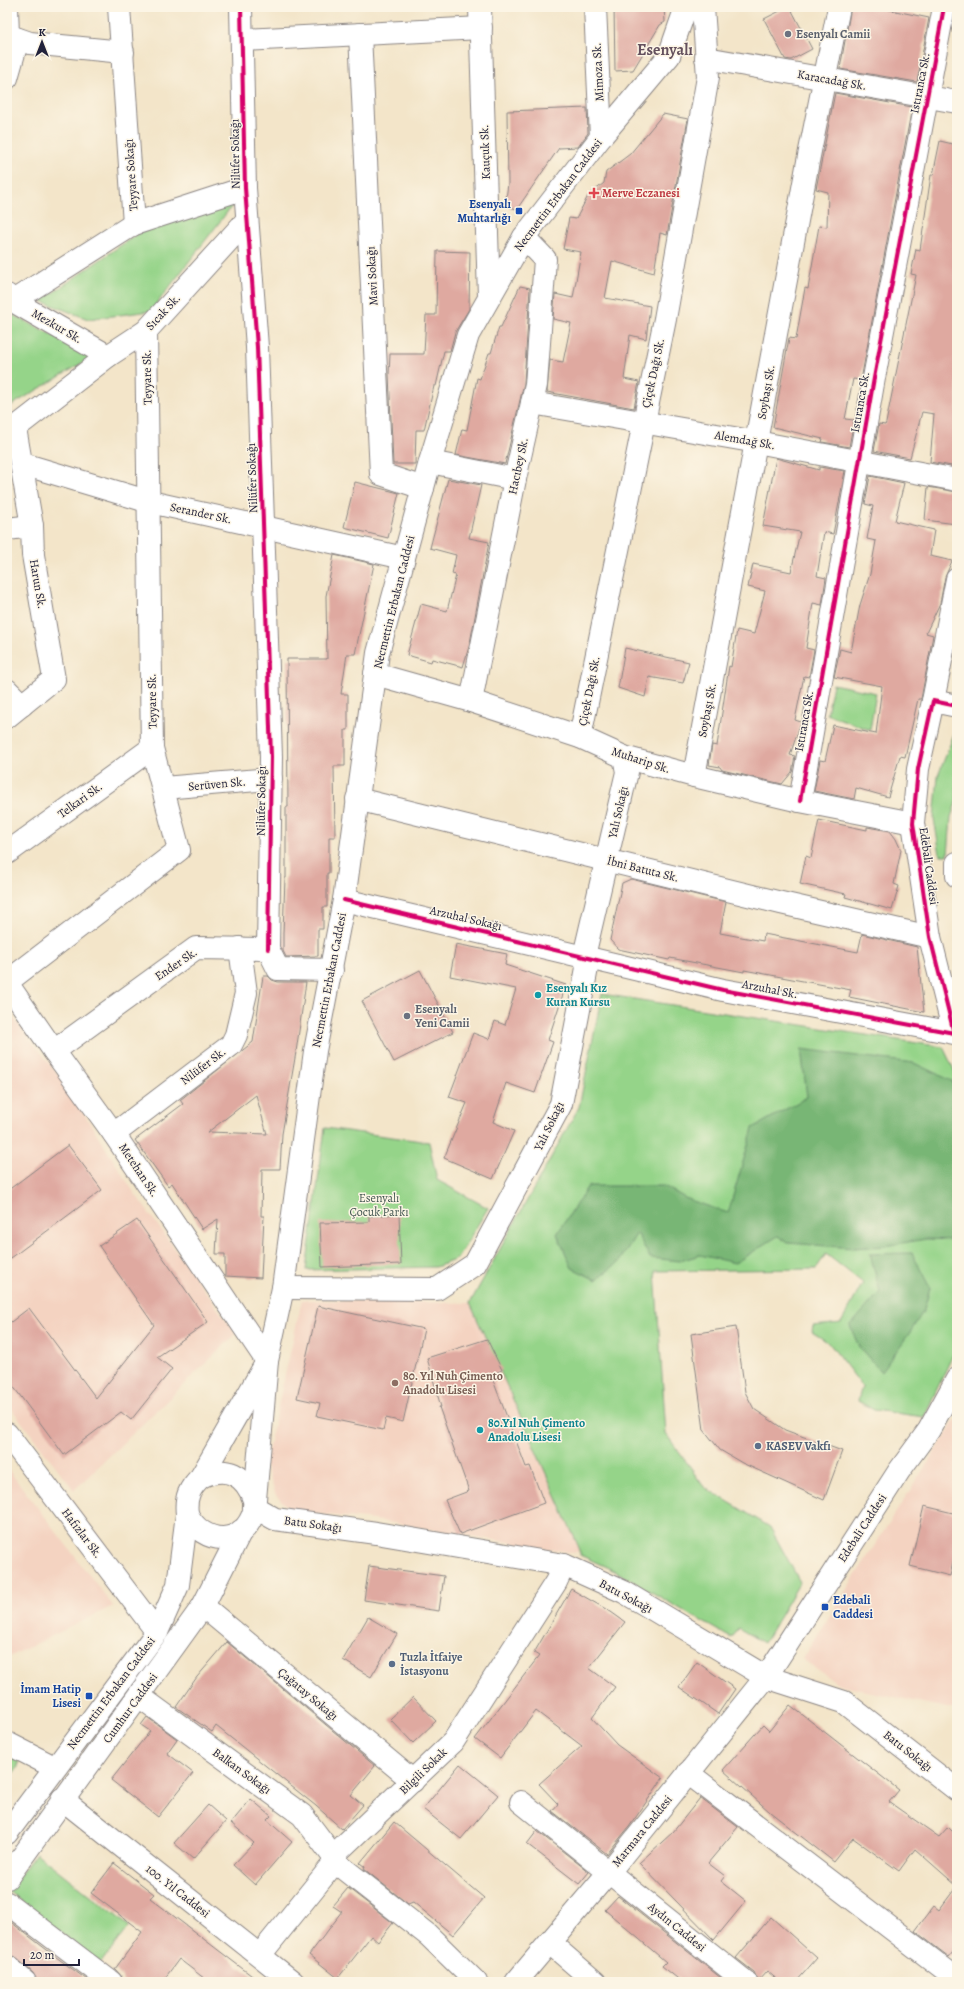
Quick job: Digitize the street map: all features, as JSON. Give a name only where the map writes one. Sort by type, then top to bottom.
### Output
[{"type":"street","points":[[7,7],[11,36],[7,78]]},
{"type":"street","name":"Teyyare Sokağı","points":[[10,298],[134,224],[119,7]]},
{"type":"street","name":"Nilüfer Sokağı","points":[[241,7],[243,40],[245,188],[258,347],[264,526],[271,779],[268,949]]},
{"type":"street","name":"Mimoza Sk.","points":[[595,7],[601,137]]},
{"type":"street","name":"Necmettin Erbakan Caddesi","points":[[249,1515],[267,1361],[283,1288],[315,1051],[332,970],[344,900],[378,653],[430,462],[468,335],[489,297],[524,237],[601,137],[669,56],[686,7]]},
{"type":"street","name":"Çiçek Dağı Sk.","points":[[580,737],[665,319],[708,77],[703,7]]},
{"type":"street","name":"Soybaşı Sk.","points":[[694,776],[839,7]]},
{"type":"street","name":"Istıranca Sk.","points":[[800,801],[859,462],[944,7]]},
{"type":"street","points":[[243,40],[360,34],[480,17]]},
{"type":"street","name":"Kauçuk Sk.","points":[[480,17],[489,297]]},
{"type":"street","name":"Mavi Sokağı","points":[[360,34],[382,474],[423,488]]},
{"type":"street","points":[[11,36],[30,43],[122,52]]},
{"type":"street","name":"Karacadağ Sk.","points":[[706,58],[957,102]]},
{"type":"street","name":"Nilüfer Sokağı","points":[[134,224],[245,188]]},
{"type":"street","name":"Sıcak Sk.","points":[[11,430],[108,356],[146,332],[248,220]]},
{"type":"street","name":"Hacıbey Sk.","points":[[471,701],[515,479],[536,385],[545,259],[524,237]]},
{"type":"street","name":"Mezkur Sk.","points":[[10,298],[108,356]]},
{"type":"street","name":"Teyyare Sk.","points":[[7,983],[179,850],[152,748],[150,502],[146,332]]},
{"type":"street","name":"Alemdağ Sk.","points":[[532,403],[757,442],[957,480]]},
{"type":"street","name":"Harun Sk.","points":[[11,430],[23,464],[32,526],[33,555],[54,679],[15,711]]},
{"type":"street","points":[[430,462],[515,479]]},
{"type":"street","name":"Serander Sk.","points":[[23,464],[150,502],[404,558]]},
{"type":"street","points":[[7,529],[32,526]]},
{"type":"street","name":"Edebali Caddesi","points":[[954,1033],[930,937],[913,823],[918,769],[957,579]]},
{"type":"street","name":"Muharip Sk.","points":[[376,674],[471,701],[580,737],[624,758],[800,801],[913,823]]},
{"type":"street","points":[[7,690],[15,711]]},
{"type":"street","points":[[933,701],[957,706]]},
{"type":"street","name":"Telkari Sk.","points":[[7,853],[152,748]]},
{"type":"street","name":"Yalı Sokağı","points":[[283,1288],[437,1288],[475,1264],[561,1104],[587,968],[584,956],[628,772],[624,758]]},
{"type":"street","name":"Serüven Sk.","points":[[163,788],[271,779]]},
{"type":"street","name":"İbni Batuta Sk.","points":[[357,799],[774,901],[930,937]]},
{"type":"street","points":[[957,863],[957,876]]},
{"type":"street","name":"Arzuhal Sokağı","points":[[344,900],[584,956]]},
{"type":"street","name":"Ender Sk.","points":[[54,1051],[196,948],[268,949]]},
{"type":"street","name":"Nilüfer Sk.","points":[[114,1134],[231,1044],[236,1035],[246,993],[240,948]]},
{"type":"street","points":[[268,949],[278,969],[332,970]]},
{"type":"street","name":"Arzuhal Sk.","points":[[584,956],[722,990],[954,1033]]},
{"type":"street","name":"Metehan Sk.","points":[[7,983],[114,1134],[267,1361]]},
{"type":"street","name":"Necmettin Erbakan Caddesi","points":[[7,1833],[54,1767],[122,1682],[157,1632],[178,1585],[187,1514],[186,1504],[188,1493],[193,1484],[201,1477],[267,1361]]},
{"type":"street","name":"Edebali Caddesi","points":[[766,1677],[899,1471],[929,1430],[957,1379]]},
{"type":"street","name":"Hafızlar Sk.","points":[[7,1434],[157,1632]]},
{"type":"street","points":[[187,1514],[192,1524],[200,1532],[210,1537],[221,1538],[232,1536],[249,1515],[247,1484],[234,1474],[222,1471],[211,1472],[201,1477]]},
{"type":"street","name":"Batu Sokağı","points":[[249,1515],[376,1533],[564,1566],[624,1592],[766,1677],[844,1702],[957,1790]]},
{"type":"street","name":"Cumhur Caddesi","points":[[7,1878],[62,1799],[139,1696],[203,1606],[249,1515]]},
{"type":"street","name":"Bilgili Sokak","points":[[260,1955],[334,1859],[453,1742],[556,1582],[564,1566]]},
{"type":"street","name":"Çağatay Sokağı","points":[[203,1606],[413,1781]]},
{"type":"street","name":"Marmara Caddesi","points":[[516,1982],[609,1872],[766,1677]]},
{"type":"street","name":"Balkan Sokağı","points":[[139,1696],[302,1815],[334,1859],[428,1935],[476,1982]]},
{"type":"street","points":[[7,1743],[54,1767]]},
{"type":"street","points":[[688,1773],[952,1975]]},
{"type":"street","name":"100. Yıl Caddesi","points":[[62,1799],[293,1982]]},
{"type":"street","name":"Aydın Caddesi","points":[[521,1802],[746,1982]]},
{"type":"street","points":[[7,1903],[111,1982]]},
{"type":"street","points":[[550,1943],[595,1982]]},
{"type":"street","points":[[7,1966],[25,1982]]},
{"type":"shaded area","points":[[7,1010],[63,1081],[133,1191],[236,1334],[74,1490],[7,1403]]},
{"type":"shaded area","name":"80. Yıl Nuh Çimento Anadolu Lisesi","points":[[302,1300],[470,1303],[580,1550],[574,1553],[375,1520],[292,1511],[276,1495],[265,1464]]},
{"type":"shaded area","points":[[957,1417],[957,1710],[842,1686],[802,1659]]},
{"type":"shaded area","points":[[7,1468],[113,1606],[7,1658]]},
{"type":"green space","points":[[235,202],[151,311],[88,319],[41,301],[140,232]]},
{"type":"green space","points":[[7,312],[94,356],[7,408]]},
{"type":"green space","points":[[833,684],[876,693],[870,730],[827,714]]},
{"type":"green space","points":[[957,726],[957,800],[951,817],[948,855],[940,855],[934,819],[938,776]]},
{"type":"green space","points":[[602,994],[943,1047],[957,1076],[957,1346],[924,1417],[874,1410],[858,1401],[862,1386],[829,1343],[812,1332],[813,1326],[841,1323],[863,1283],[826,1254],[816,1269],[655,1271],[666,1434],[704,1487],[770,1527],[800,1582],[764,1643],[738,1628],[731,1638],[615,1571],[580,1555],[580,1550],[470,1303],[579,1107]]},
{"type":"green space","points":[[801,1049],[914,1063],[952,1081],[957,1097],[957,1240],[926,1239],[884,1246],[853,1248],[788,1243],[778,1236],[735,1263],[700,1255],[680,1261],[650,1258],[637,1233],[619,1262],[596,1280],[572,1268],[557,1234],[588,1186],[664,1186],[687,1199],[728,1213],[753,1128],[807,1097]]},
{"type":"green space","name":"Esenyalı Çocuk Parkı","points":[[325,1128],[429,1142],[437,1180],[488,1208],[457,1259],[436,1267],[306,1270]]},
{"type":"green space","points":[[912,1253],[930,1288],[924,1310],[911,1331],[881,1372],[859,1347],[850,1326],[880,1292],[870,1254]]},
{"type":"green space","points":[[7,1753],[19,1758],[18,1767],[7,1781]]},
{"type":"green space","points":[[36,1853],[129,1926],[100,1964],[8,1891]]},
{"type":"building","points":[[614,7],[664,7],[665,22],[660,25],[633,70],[615,71]]},
{"type":"building","name":"Esenyalı Camii","points":[[790,7],[812,49],[791,60],[785,59],[764,19]]},
{"type":"building","points":[[851,7],[887,7],[886,9],[929,18],[917,82],[840,69]]},
{"type":"building","points":[[835,93],[912,107],[861,380],[853,379],[845,419],[854,420],[849,447],[822,442],[823,439],[773,427],[789,338],[796,339],[805,288],[808,289],[819,226],[827,227],[828,192],[816,189]]},
{"type":"building","points":[[587,108],[588,133],[578,147],[559,148],[517,209],[505,206],[508,184],[507,111]]},
{"type":"building","points":[[663,114],[688,119],[667,235],[660,233],[654,273],[612,261],[605,298],[650,306],[646,339],[630,335],[624,379],[639,382],[634,408],[547,392],[550,360],[563,362],[571,323],[553,319],[555,294],[573,298],[581,252],[563,249],[569,218],[576,219],[588,196],[604,183],[606,172],[630,154]]},
{"type":"building","points":[[940,141],[957,145],[957,467],[930,462],[934,414],[922,412],[910,458],[874,451],[879,424],[885,425],[886,423],[916,275],[911,274],[916,249],[920,250],[931,175],[933,175]]},
{"type":"building","points":[[437,251],[470,252],[469,309],[455,332],[450,351],[444,351],[424,430],[416,430],[415,464],[393,464],[389,374],[390,354],[424,354],[426,315],[436,315]]},
{"type":"building","points":[[520,286],[530,288],[524,383],[505,464],[456,455],[462,429],[467,430],[477,378],[480,379],[489,353],[491,353],[499,327],[501,327]]},
{"type":"building","points":[[776,458],[819,470],[819,467],[845,471],[833,534],[824,532],[817,576],[826,578],[822,605],[813,603],[806,648],[814,650],[809,677],[804,676],[795,720],[801,722],[790,755],[795,756],[792,772],[782,784],[722,770],[720,767],[709,765],[712,745],[717,746],[729,666],[731,667],[737,630],[754,634],[765,591],[748,587],[753,564],[791,572],[800,532],[763,526]]},
{"type":"building","points":[[870,476],[904,483],[895,521],[934,530],[930,556],[952,561],[945,577],[940,603],[926,633],[933,635],[921,699],[918,699],[905,757],[900,756],[888,797],[856,788],[854,799],[814,791],[820,760],[825,761],[833,725],[876,734],[882,686],[834,677],[840,649],[851,652],[860,605],[870,574],[876,541],[867,539],[873,506],[865,504]]},
{"type":"building","points":[[448,479],[481,485],[469,538],[489,542],[470,643],[463,667],[432,659],[431,662],[407,655],[421,604],[447,611],[456,575],[452,574],[456,555],[430,548]]},
{"type":"building","points":[[355,482],[399,493],[388,538],[344,527]]},
{"type":"building","points":[[928,487],[957,492],[956,524],[925,520]]},
{"type":"building","points":[[334,555],[374,564],[355,654],[347,654],[341,694],[348,694],[348,730],[345,730],[345,766],[334,766],[335,837],[329,837],[327,907],[323,907],[323,929],[318,929],[318,956],[286,957],[283,951],[283,933],[286,878],[286,807],[288,807],[287,659],[327,659],[326,596]]},
{"type":"building","points":[[625,648],[689,662],[683,683],[649,677],[645,697],[618,688]]},
{"type":"building","points":[[819,820],[867,830],[867,827],[890,831],[901,850],[894,884],[899,886],[892,910],[845,897],[846,894],[800,884],[806,856],[811,858]]},
{"type":"building","points":[[631,879],[726,902],[720,933],[763,941],[764,934],[858,952],[862,934],[917,947],[924,1012],[849,997],[851,990],[744,970],[744,972],[670,958],[669,960],[618,949],[610,940],[622,883]]},
{"type":"building","points":[[456,944],[507,954],[505,965],[566,985],[548,1040],[553,1042],[535,1093],[506,1083],[493,1122],[514,1131],[493,1179],[444,1158],[467,1103],[449,1097],[473,1033],[489,1039],[495,1021],[505,1025],[516,989],[450,976]]},
{"type":"building","name":"Esenyalı Yeni Camii","points":[[420,970],[453,1032],[394,1062],[362,1001]]},
{"type":"building","points":[[263,976],[268,976],[272,980],[278,982],[306,982],[282,1134],[280,1169],[262,1169],[261,1216],[264,1216],[261,1278],[225,1276],[225,1254],[216,1254],[218,1219],[202,1229],[172,1183],[168,1186],[135,1140],[183,1104],[180,1100],[253,1042]],"holes":[[[256,1095],[267,1134],[208,1132]]]},
{"type":"building","points":[[68,1145],[102,1190],[7,1261],[7,1191]]},
{"type":"building","points":[[399,1214],[401,1264],[322,1267],[320,1223],[369,1222],[369,1216]]},
{"type":"building","points":[[137,1220],[208,1322],[157,1357],[172,1369],[131,1420],[121,1412],[64,1455],[7,1378],[7,1325],[29,1308],[96,1398],[154,1325],[99,1246]]},
{"type":"building","points":[[318,1306],[424,1329],[403,1422],[386,1418],[383,1430],[317,1416],[320,1403],[297,1398]]},
{"type":"building","points":[[736,1327],[745,1392],[754,1409],[785,1430],[842,1451],[824,1500],[742,1463],[720,1450],[704,1430],[691,1334]]},
{"type":"building","name":"80.Yıl Nuh Çimento Anadolu Lisesi","points":[[487,1339],[502,1370],[491,1375],[526,1467],[530,1466],[544,1503],[460,1534],[445,1500],[469,1491],[439,1407],[441,1407],[427,1358]]},
{"type":"building","points":[[924,1506],[957,1514],[957,1563],[953,1562],[950,1576],[910,1566]]},
{"type":"building","points":[[369,1566],[444,1576],[439,1611],[364,1600]]},
{"type":"building","points":[[571,1589],[611,1612],[625,1622],[589,1668],[615,1687],[592,1718],[617,1745],[663,1778],[629,1827],[607,1854],[552,1811],[558,1804],[539,1784],[582,1746],[536,1711],[500,1758],[475,1739],[539,1656],[534,1653]]},
{"type":"building","points":[[368,1617],[397,1634],[371,1677],[343,1660]]},
{"type":"building","points":[[227,1642],[375,1766],[351,1795],[363,1805],[342,1829],[316,1806],[216,1726],[212,1732],[176,1707],[197,1677]]},
{"type":"building","points":[[697,1662],[735,1689],[718,1714],[679,1687]]},
{"type":"building","points":[[413,1697],[436,1721],[413,1743],[390,1719]]},
{"type":"building","points":[[790,1705],[899,1790],[889,1802],[939,1837],[948,1827],[957,1836],[957,1886],[915,1849],[899,1871],[853,1838],[834,1862],[770,1812],[723,1770],[763,1725],[769,1731]]},
{"type":"building","points":[[147,1717],[177,1739],[167,1753],[193,1773],[158,1817],[111,1780],[150,1731],[141,1725]]},
{"type":"building","points":[[460,1764],[498,1795],[461,1839],[423,1809]]},
{"type":"building","points":[[700,1798],[738,1827],[708,1863],[725,1876],[721,1881],[746,1901],[714,1940],[639,1863],[673,1832]]},
{"type":"building","points":[[251,1799],[271,1816],[267,1820],[292,1842],[255,1885],[233,1865],[254,1843],[231,1823]]},
{"type":"building","points":[[208,1805],[226,1821],[193,1859],[174,1843]]},
{"type":"building","points":[[394,1822],[484,1898],[453,1935],[413,1902],[408,1904],[364,1869],[365,1867],[360,1863]]},
{"type":"building","points":[[537,1831],[589,1872],[579,1884],[527,1844]]},
{"type":"building","points":[[114,1863],[154,1894],[150,1898],[260,1982],[209,1982],[179,1959],[162,1982],[123,1982],[122,1977],[115,1969],[142,1932],[91,1893]]},
{"type":"building","points":[[957,1886],[957,1947],[949,1957],[915,1931],[934,1906],[939,1910]]},
{"type":"building","points":[[348,1888],[393,1923],[378,1942],[371,1936],[338,1978],[309,1955],[342,1912],[333,1906]]},
{"type":"building","points":[[618,1896],[726,1982],[682,1982],[662,1966],[666,1962],[605,1910]]},
{"type":"building","points":[[771,1917],[817,1958],[796,1982],[780,1982],[767,1971],[758,1981],[754,1972],[736,1958]]},
{"type":"building","points":[[7,1919],[90,1982],[37,1982],[33,1973],[15,1957],[7,1954]]},
{"type":"cycle path","points":[[241,7],[245,188],[257,347],[271,757],[268,949]]},
{"type":"cycle path","points":[[800,801],[874,378],[944,7]]},
{"type":"cycle path","points":[[344,900],[723,990],[954,1033],[930,937],[913,823],[918,769],[933,701],[957,706]]},
{"type":"place","name":"Esenyalı Camii","points":[[788,34]]},
{"type":"place","name":"Merve Eczanesi","points":[[594,193]]},
{"type":"place","name":"Esenyalı Muhtarlığı","points":[[519,211]]},
{"type":"place","name":"Esenyalı Kız Kuran Kursu","points":[[538,995]]},
{"type":"place","name":"Esenyalı Yeni Camii","points":[[407,1016]]},
{"type":"place","name":"80. Yıl Nuh Çimento Anadolu Lisesi","points":[[395,1383]]},
{"type":"place","name":"80.Yıl Nuh Çimento Anadolu Lisesi","points":[[480,1430]]},
{"type":"place","name":"KASEV Vakfı","points":[[758,1446]]},
{"type":"place","name":"Edebali̇ Caddesi̇","points":[[825,1607]]},
{"type":"place","name":"Tuzla İtfaiye İstasyonu","points":[[392,1664]]},
{"type":"place","name":"İmam Hatip Lisesi","points":[[89,1696]]},
{"type":"district","name":"Esenyalı","points":[[665,50]]}]
